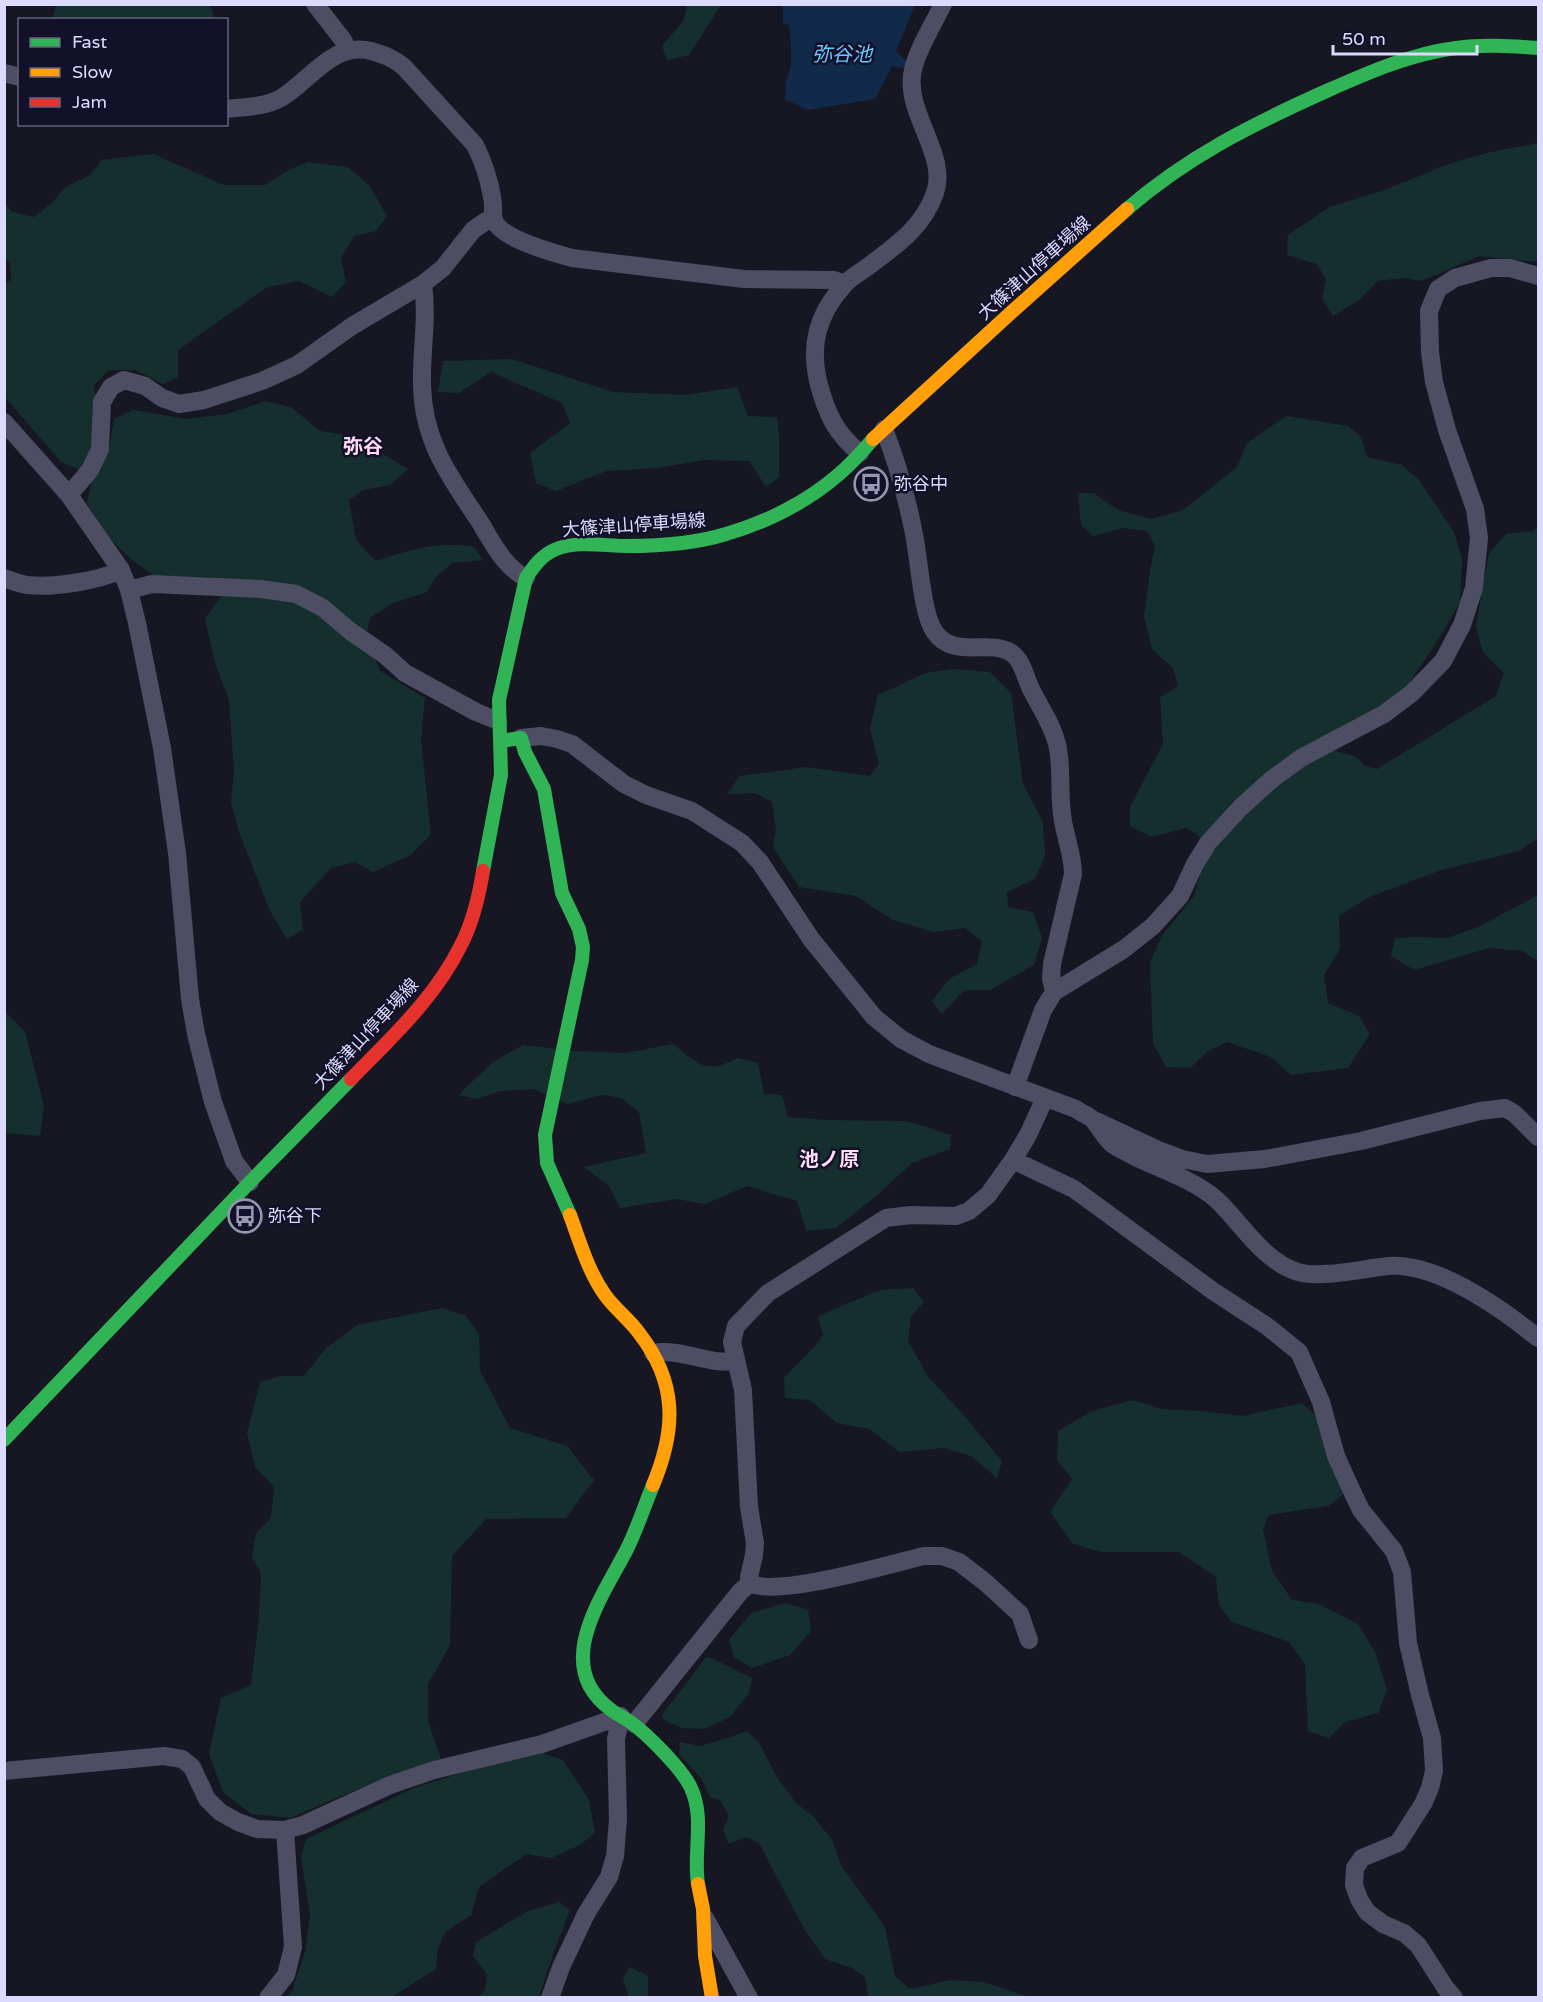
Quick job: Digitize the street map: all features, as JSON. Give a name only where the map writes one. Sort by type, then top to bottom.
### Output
[{"type":"main road","name":"大篠津山停車場線","points":[[4,1440],[250,1182],[409,1020],[442,978],[462,944],[478,900],[501,775],[499,700],[526,578],[534,563],[546,553],[566,545],[589,543],[621,546],[664,545],[707,539],[752,526],[827,484],[843,472],[884,429],[1028,297],[1155,186],[1191,159],[1269,116],[1375,70],[1416,55],[1454,47],[1488,44],[1539,48]]},
{"type":"main road","points":[[501,741],[521,738],[527,760],[540,780],[562,893],[579,929],[583,947],[545,1135],[544,1151],[547,1166],[594,1277],[606,1297],[632,1324],[653,1353],[670,1411],[670,1434],[659,1470],[625,1553],[594,1611],[584,1644],[583,1668],[590,1684],[606,1707],[627,1720],[686,1778],[692,1788],[697,1802],[699,1823],[697,1875],[704,1916],[706,1959],[712,1998]]},
{"type":"street","points":[[315,4],[348,50]]},
{"type":"street","points":[[860,453],[844,440],[826,410],[816,374],[813,351],[818,328],[829,306],[845,284],[909,234],[926,213],[935,193],[939,178],[936,162],[913,97],[912,76],[916,62],[943,4]]},
{"type":"street","points":[[228,109],[264,105],[280,98],[333,56],[348,50],[360,48],[391,56],[404,67],[475,145],[481,157],[492,198],[494,220],[519,240],[544,251],[572,258],[744,279],[834,280],[845,284]]},
{"type":"street","points":[[69,495],[90,470],[100,449],[102,402],[111,387],[124,380],[145,386],[162,398],[178,404],[204,400],[262,381],[297,365],[352,326],[423,284],[443,268],[473,230],[486,221],[494,220]]},
{"type":"street","points":[[1016,1087],[1043,1010],[1054,992],[1124,949],[1153,926],[1180,896],[1208,843],[1240,808],[1271,780],[1301,758],[1384,714],[1412,693],[1443,661],[1462,625],[1474,588],[1479,538],[1475,509],[1447,430],[1434,382],[1430,352],[1430,311],[1438,289],[1455,278],[1491,268],[1510,268],[1539,276]]},
{"type":"street","points":[[423,284],[426,326],[422,384],[425,419],[432,442],[447,471],[503,559],[515,573],[526,578]]},
{"type":"street","points":[[4,422],[69,495],[121,570],[129,590],[162,748],[177,853],[190,999],[196,1034],[213,1102],[234,1161],[250,1182]]},
{"type":"street","points":[[884,429],[891,446],[914,531],[927,614],[934,632],[945,643],[963,647],[997,648],[1010,652],[1020,662],[1035,699],[1051,725],[1058,746],[1062,812],[1073,861],[1073,874],[1052,964],[1051,978],[1054,992]]},
{"type":"street","points":[[4,578],[26,585],[50,585],[106,577],[121,570]]},
{"type":"street","points":[[129,590],[152,584],[261,588],[296,594],[323,608],[405,673],[476,712],[498,721]]},
{"type":"street","points":[[521,738],[541,736],[572,744],[624,784],[646,795],[692,811],[742,843],[760,862],[811,939],[874,1017],[901,1039],[929,1054],[1076,1109],[1091,1119],[1158,1150],[1182,1159],[1207,1164],[1265,1159],[1350,1143],[1480,1111],[1504,1108],[1515,1114],[1539,1137]]},
{"type":"street","points":[[750,1584],[749,1577],[755,1543],[750,1507],[743,1390],[732,1342],[736,1326],[768,1293],[886,1218],[911,1215],[956,1216],[969,1211],[988,1195],[1013,1160],[1028,1135],[1045,1098]]},
{"type":"street","points":[[1091,1119],[1112,1144],[1190,1183],[1216,1199],[1253,1240],[1276,1261],[1291,1269],[1316,1275],[1393,1266],[1426,1271],[1454,1281],[1539,1338]]},
{"type":"street","points":[[1013,1160],[1074,1189],[1268,1327],[1299,1352],[1321,1402],[1336,1456],[1350,1487],[1361,1510],[1394,1551],[1402,1572],[1408,1644],[1432,1738],[1434,1771],[1423,1804],[1398,1843],[1362,1858],[1355,1868],[1354,1885],[1367,1912],[1383,1924],[1404,1933],[1418,1945],[1444,1987],[1454,1998]]},
{"type":"street","points":[[653,1353],[664,1351],[723,1363],[735,1361]]},
{"type":"street","points":[[750,1584],[755,1587],[800,1585],[924,1556],[942,1556],[959,1562],[1020,1614],[1029,1640]]},
{"type":"street","points":[[4,1771],[165,1756],[182,1759],[192,1767],[207,1799],[220,1812],[238,1822],[257,1828],[285,1830],[303,1825],[390,1785],[434,1770],[542,1744],[644,1714],[740,1592],[750,1584]]},
{"type":"street","points":[[550,1998],[561,1967],[586,1914],[609,1877],[615,1857],[618,1820],[616,1739],[627,1720]]},
{"type":"street","points":[[268,1998],[285,1975],[293,1947],[285,1830]]},
{"type":"street","points":[[704,1916],[749,1998]]},
{"type":"green space","points":[[56,4],[210,5],[215,18],[53,18]]},
{"type":"green space","points":[[687,5],[721,5],[689,55],[667,60],[662,46],[684,20]]},
{"type":"green space","points":[[1538,143],[1538,262],[1479,256],[1422,281],[1402,278],[1378,281],[1359,300],[1333,316],[1322,298],[1326,280],[1317,264],[1287,255],[1288,235],[1330,207],[1387,189],[1449,164],[1487,153]]},
{"type":"green space","points":[[153,154],[224,185],[265,185],[287,171],[308,162],[348,167],[369,185],[387,216],[376,231],[354,236],[341,258],[346,282],[332,297],[299,281],[267,287],[178,350],[178,377],[163,384],[135,370],[109,370],[94,385],[98,415],[91,448],[82,471],[61,462],[5,397],[5,283],[11,280],[10,262],[5,259],[4,202],[12,212],[34,217],[53,202],[65,187],[90,175],[102,160]]},
{"type":"green space","points":[[512,359],[613,392],[685,395],[737,387],[748,416],[777,417],[779,477],[766,487],[749,461],[704,460],[658,468],[606,471],[556,491],[536,483],[530,453],[570,423],[562,403],[491,372],[459,393],[438,392],[443,361]]},
{"type":"green space","points":[[266,401],[291,407],[320,431],[352,436],[408,469],[390,485],[363,490],[349,500],[356,540],[376,561],[412,550],[448,545],[474,547],[483,560],[452,563],[435,578],[427,592],[393,603],[370,618],[366,638],[380,671],[425,698],[421,741],[431,834],[411,855],[373,872],[355,862],[331,868],[300,902],[303,930],[287,939],[270,911],[240,835],[231,803],[234,772],[229,700],[214,660],[205,618],[223,594],[208,577],[155,576],[132,560],[108,537],[87,503],[92,479],[109,450],[114,419],[133,410],[187,419],[227,414]]},
{"type":"green space","points":[[1286,416],[1348,426],[1361,437],[1367,457],[1402,465],[1419,480],[1454,532],[1462,559],[1460,602],[1433,648],[1400,696],[1334,731],[1335,751],[1355,756],[1365,766],[1377,769],[1496,696],[1504,673],[1482,651],[1476,626],[1489,553],[1506,534],[1533,531],[1538,527],[1538,838],[1519,851],[1441,870],[1369,897],[1339,916],[1340,949],[1324,975],[1328,1003],[1359,1016],[1370,1034],[1348,1068],[1291,1075],[1271,1057],[1227,1042],[1207,1052],[1190,1068],[1166,1067],[1153,1043],[1150,962],[1163,934],[1194,896],[1203,864],[1199,836],[1186,828],[1151,837],[1130,826],[1130,807],[1163,744],[1160,697],[1178,686],[1173,668],[1152,649],[1144,616],[1155,546],[1147,531],[1123,528],[1093,536],[1081,525],[1078,493],[1094,493],[1118,510],[1151,519],[1183,510],[1237,467],[1247,443]]},
{"type":"green space","points":[[953,669],[990,672],[1011,693],[1023,784],[1043,822],[1045,856],[1035,879],[1007,892],[1008,907],[1033,912],[1042,938],[1034,965],[990,990],[964,990],[942,1014],[932,1001],[949,979],[977,964],[982,941],[965,928],[934,932],[893,920],[856,896],[799,887],[773,847],[776,830],[772,802],[755,793],[727,794],[740,776],[806,767],[870,776],[879,764],[870,729],[878,695],[926,673]]},
{"type":"green space","points":[[1538,895],[1538,961],[1522,951],[1489,948],[1414,970],[1391,956],[1395,938],[1447,938],[1478,927]]},
{"type":"green space","points":[[4,1010],[25,1032],[44,1106],[40,1136],[5,1133]]},
{"type":"green space","points":[[673,1044],[702,1065],[717,1066],[737,1058],[758,1063],[764,1094],[782,1095],[788,1117],[907,1121],[951,1135],[950,1149],[912,1163],[836,1228],[806,1231],[797,1201],[747,1186],[705,1204],[677,1199],[620,1208],[609,1186],[584,1167],[646,1153],[639,1112],[621,1098],[603,1095],[567,1104],[534,1089],[500,1091],[478,1099],[458,1095],[493,1062],[523,1045],[576,1051],[625,1053]]},
{"type":"green space","points":[[913,1288],[924,1302],[911,1316],[908,1341],[929,1378],[1002,1461],[997,1478],[971,1456],[944,1448],[899,1452],[870,1429],[837,1423],[810,1400],[785,1398],[784,1378],[823,1335],[818,1316],[880,1290]]},
{"type":"green space","points":[[442,1308],[465,1315],[479,1334],[480,1371],[510,1428],[567,1446],[594,1480],[566,1518],[486,1519],[452,1556],[450,1645],[428,1684],[428,1721],[441,1759],[384,1778],[290,1818],[251,1814],[223,1792],[209,1754],[221,1698],[251,1685],[259,1617],[261,1574],[252,1557],[256,1533],[271,1518],[274,1486],[255,1467],[247,1433],[260,1382],[280,1376],[304,1376],[325,1349],[357,1325]]},
{"type":"green space","points":[[1133,1400],[1162,1409],[1243,1416],[1302,1403],[1317,1417],[1344,1494],[1328,1506],[1269,1515],[1263,1529],[1272,1571],[1292,1600],[1319,1604],[1358,1624],[1376,1654],[1387,1690],[1378,1713],[1345,1722],[1329,1738],[1308,1731],[1305,1664],[1289,1642],[1232,1622],[1219,1605],[1216,1577],[1179,1552],[1102,1552],[1073,1544],[1050,1512],[1072,1479],[1057,1460],[1058,1431],[1092,1411]]},
{"type":"green space","points":[[785,1603],[808,1610],[811,1631],[790,1655],[752,1668],[734,1657],[729,1640],[751,1613]]},
{"type":"green space","points":[[707,1656],[752,1678],[749,1693],[730,1717],[704,1729],[682,1728],[666,1721],[661,1716]]},
{"type":"green space","points":[[746,1731],[758,1741],[777,1777],[796,1803],[814,1817],[832,1840],[841,1865],[885,1927],[895,1976],[910,1989],[951,1980],[984,1982],[1029,1997],[868,1997],[865,1977],[852,1968],[825,1959],[803,1927],[759,1843],[745,1837],[729,1844],[723,1830],[729,1816],[720,1800],[710,1797],[701,1778],[679,1754],[680,1742],[700,1746]]},
{"type":"green space","points":[[542,1753],[563,1760],[589,1800],[595,1833],[580,1845],[551,1858],[526,1854],[479,1887],[471,1915],[445,1932],[438,1949],[436,1969],[392,1997],[285,1998],[292,1991],[305,1952],[310,1915],[301,1857],[306,1839],[414,1788],[476,1768]]},
{"type":"green space","points":[[559,1902],[570,1910],[539,1997],[479,1997],[485,1990],[487,1975],[473,1956],[476,1942],[528,1911]]},
{"type":"green space","points":[[630,1967],[648,1976],[648,1997],[629,1997],[623,1979]]},
{"type":"water","name":"弥谷池","points":[[780,5],[915,5],[896,51],[906,61],[904,68],[892,66],[875,99],[807,110],[785,99],[791,45],[789,25],[783,24],[783,8]]},
{"type":"traffic: fast","points":[[1127,209],[1173,173],[1220,144],[1296,105],[1371,72],[1421,55],[1456,48],[1487,46],[1538,48]]},
{"type":"traffic: fast","points":[[483,871],[501,775],[499,700],[526,578],[538,562],[554,550],[571,545],[677,544],[702,540],[741,529],[770,518],[813,494],[843,471],[873,439]]},
{"type":"traffic: fast","points":[[501,741],[521,738],[525,752],[544,789],[562,893],[579,929],[583,947],[545,1135],[547,1163],[570,1215]]},
{"type":"traffic: fast","points":[[4,1440],[351,1079]]},
{"type":"traffic: fast","points":[[653,1485],[631,1541],[587,1630],[583,1651],[584,1672],[593,1691],[610,1709],[640,1729],[681,1772],[691,1788],[698,1823],[698,1884]]},
{"type":"traffic: slow","points":[[873,439],[1127,209]]},
{"type":"traffic: slow","points":[[570,1215],[599,1286],[652,1352],[667,1389],[669,1426],[661,1465],[653,1485]]},
{"type":"traffic: slow","points":[[698,1884],[703,1909],[705,1956],[712,1998]]},
{"type":"traffic: jam","points":[[351,1079],[397,1033],[438,983],[465,936],[472,918],[483,871]]},
{"type":"place","name":"弥谷中","points":[[871,484]]},
{"type":"place","name":"弥谷下","points":[[245,1216]]},
{"type":"district","name":"弥谷","points":[[363,446]]},
{"type":"district","name":"池ノ原","points":[[829,1159]]}]
